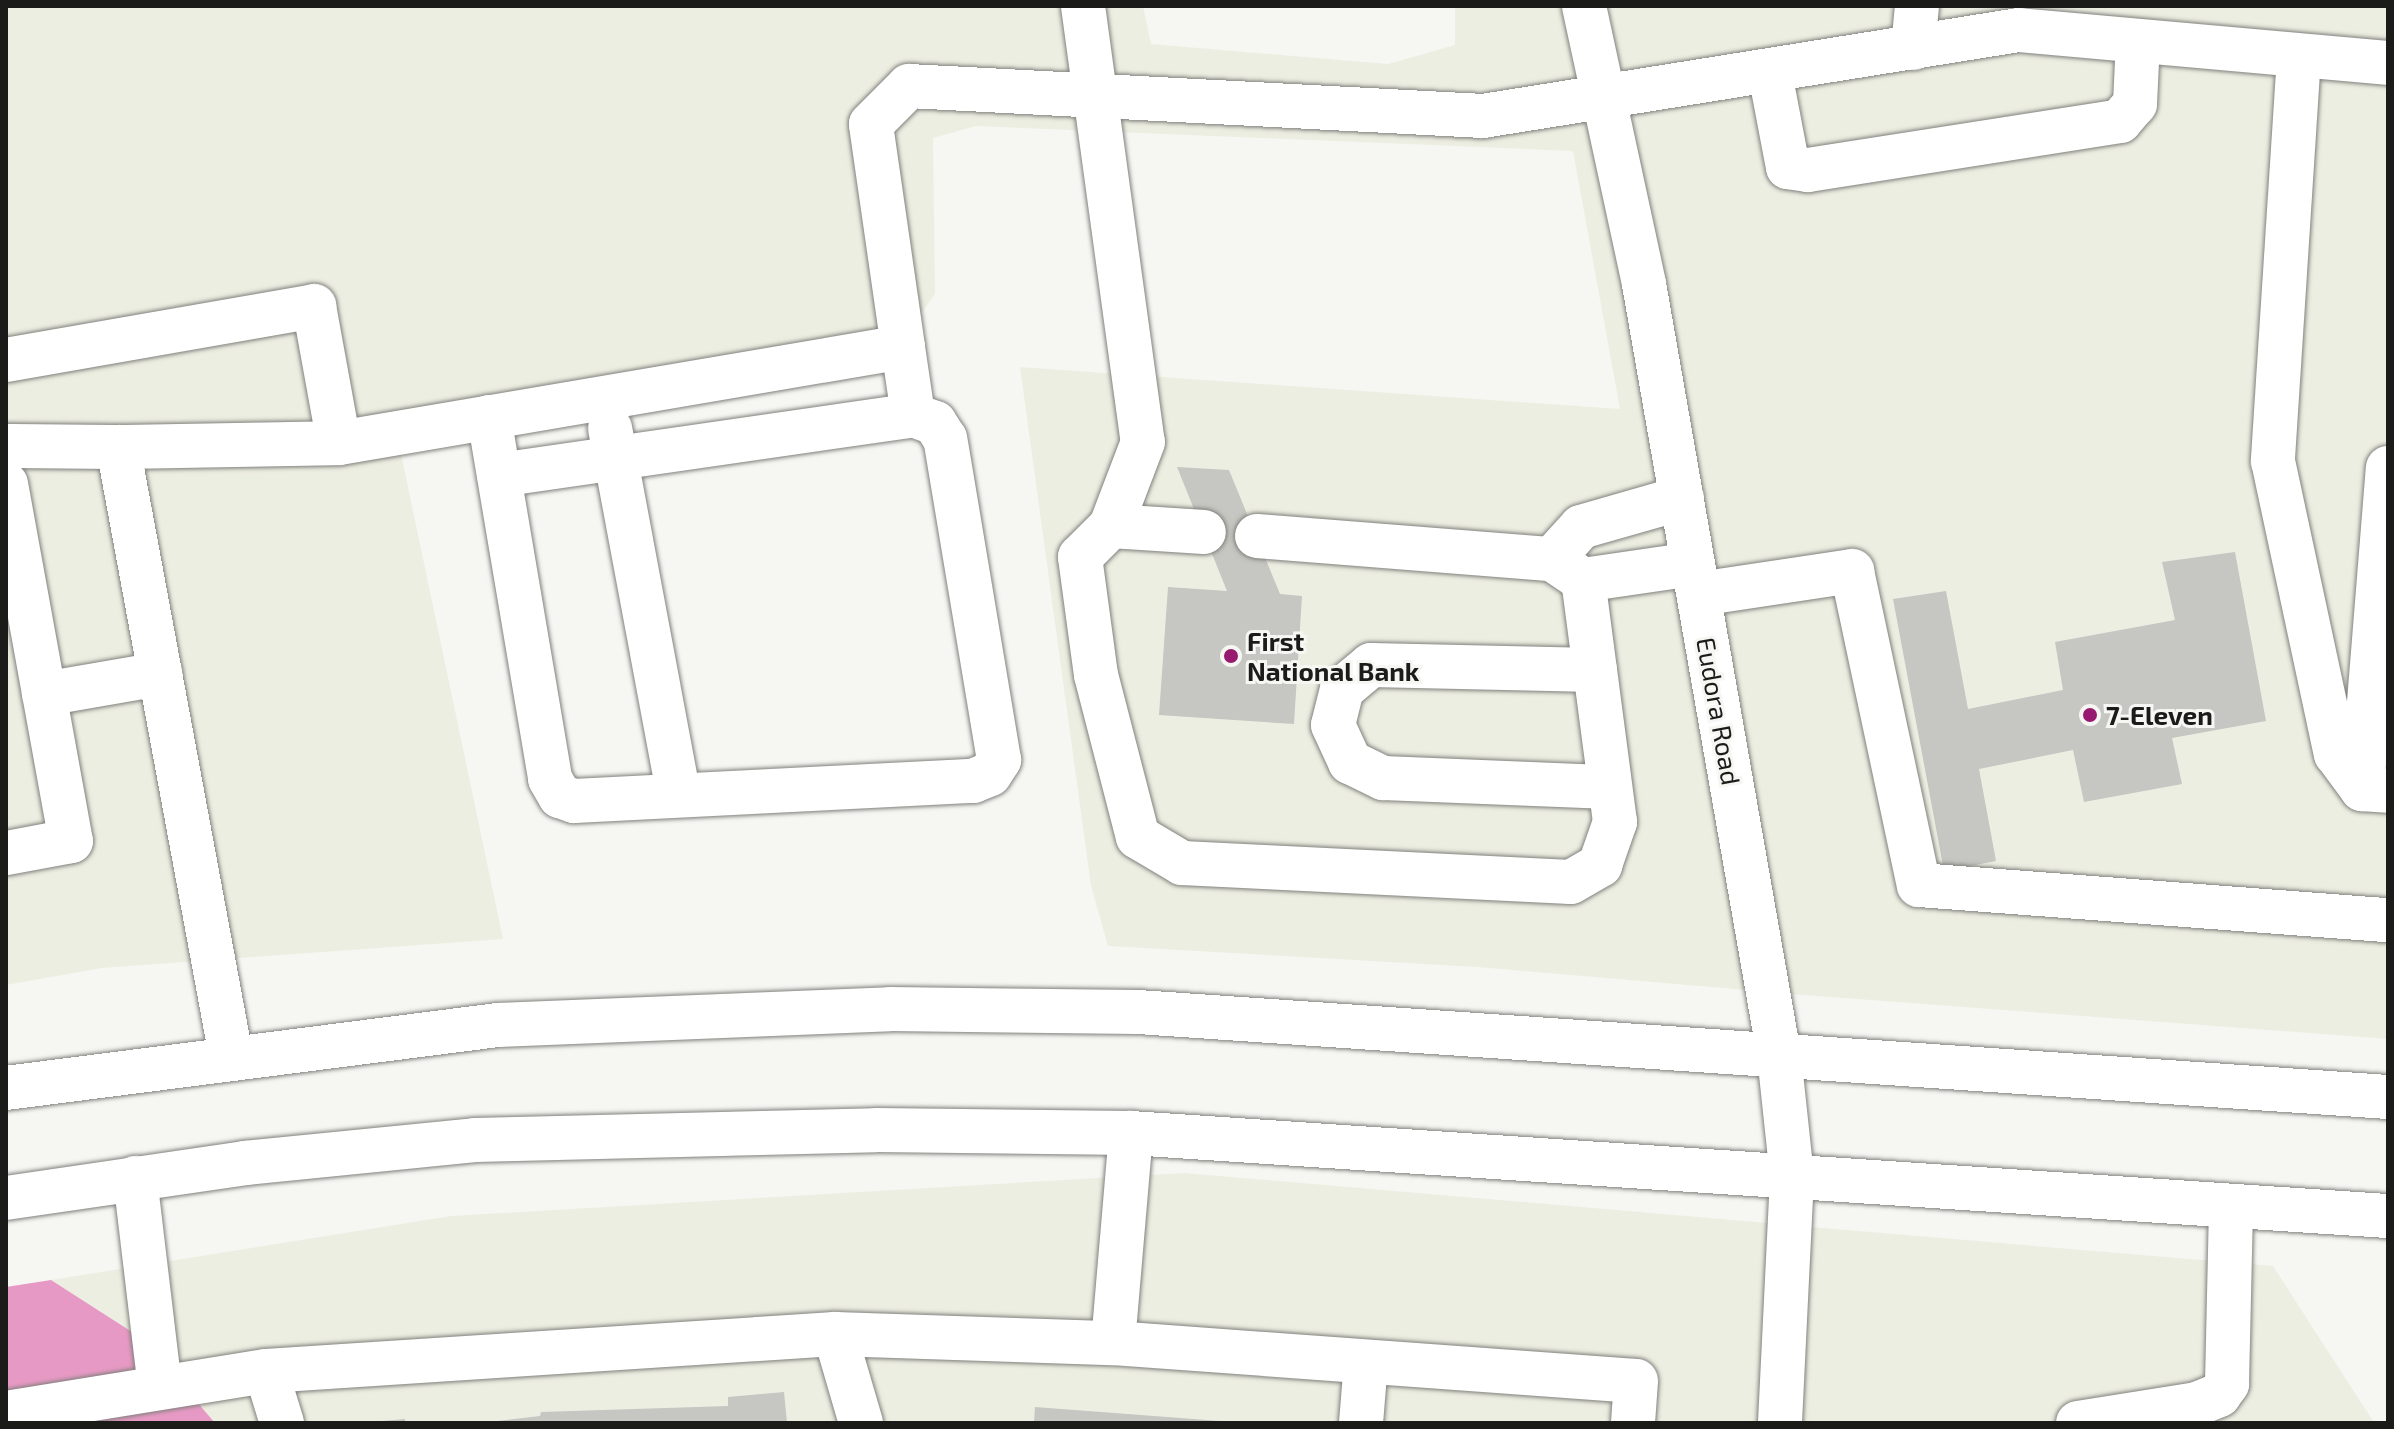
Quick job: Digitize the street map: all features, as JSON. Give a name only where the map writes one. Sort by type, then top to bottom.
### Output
[{"type":"main road","points":[[1083,6],[1099,94],[1143,442],[1111,526],[1080,557],[1096,675],[1138,837],[1182,863],[1571,882],[1600,865],[1615,822],[1595,670],[1568,570],[1581,527],[1682,498]]},
{"type":"main road","name":"Eudora Road","points":[[1584,6],[1682,498],[1779,1055],[1792,1177],[1780,1423]]},
{"type":"main road","points":[[913,415],[871,124],[909,86],[1483,116],[1770,73],[1915,27],[2019,30],[2388,63]]},
{"type":"main road","points":[[1770,73],[1788,167],[1808,170],[2120,121],[2135,104],[2138,41]]},
{"type":"main road","points":[[2299,56],[2273,461],[2336,754],[2375,790]]},
{"type":"main road","points":[[6,360],[314,306],[339,443]]},
{"type":"main road","points":[[6,446],[339,443],[903,347]]},
{"type":"main road","points":[[606,398],[614,458],[678,793]]},
{"type":"main road","points":[[489,417],[550,779],[560,796],[574,801],[678,793],[973,781],[990,774],[999,760],[945,439],[935,423],[913,415],[499,475]]},
{"type":"main road","points":[[118,447],[231,1056]]},
{"type":"main road","points":[[2375,790],[2388,468]]},
{"type":"main road","points":[[6,484],[15,578],[44,694],[71,841],[6,853]]},
{"type":"main road","points":[[1111,526],[1204,532]]},
{"type":"main road","points":[[1257,536],[1568,570],[1696,579],[1852,571],[1919,885],[2388,920]]},
{"type":"main road","points":[[1595,670],[1371,665],[1342,689],[1333,725],[1350,762],[1383,778],[1610,787]]},
{"type":"main road","points":[[44,694],[160,674]]},
{"type":"main road","points":[[6,1088],[231,1056],[498,1025],[890,1009],[1138,1012],[2388,1097]]},
{"type":"main road","points":[[6,1198],[135,1178],[475,1140],[876,1130],[1131,1133],[2388,1216]]},
{"type":"main road","points":[[1113,1343],[1131,1133]]},
{"type":"main road","points":[[135,1178],[160,1388]]},
{"type":"main road","points":[[2225,1404],[2231,1206]]},
{"type":"main road","points":[[835,1334],[861,1423]]},
{"type":"main road","points":[[6,1413],[266,1371],[835,1334],[1113,1343],[1636,1381],[1633,1423]]},
{"type":"main road","points":[[1361,1423],[1379,1363]]},
{"type":"main road","points":[[1379,1363],[1388,1423]]},
{"type":"main road","points":[[266,1371],[282,1423]]},
{"type":"main road","points":[[2078,1423],[2197,1404],[2219,1395],[2225,1404]]},
{"type":"shaded area","points":[[6,6],[1143,6],[1151,44],[1388,64],[1455,45],[1455,6],[1563,6],[1623,288],[1746,990],[1477,967],[1108,946],[1091,886],[1020,367],[1620,409],[1573,151],[976,126],[933,138],[935,294],[899,345],[400,449],[503,939],[102,968],[6,985]]},
{"type":"shaded area","points":[[1606,6],[2388,6],[2388,1039],[1790,994]]},
{"type":"shaded area","points":[[1184,1173],[1768,1223],[1758,1423],[215,1423],[143,1339],[51,1280],[451,1216]]},
{"type":"shaded area","points":[[1811,1227],[2273,1266],[2373,1421],[1801,1423]]},
{"type":"shaded area","points":[[51,1280],[143,1339],[215,1423],[6,1423],[6,1287]]},
{"type":"building","name":"First National Bank","points":[[1177,467],[1229,470],[1280,594],[1302,596],[1294,724],[1159,715],[1168,587],[1227,591]]},
{"type":"building","name":"7-Eleven","points":[[2235,552],[2266,721],[2172,738],[2182,784],[2084,802],[2073,750],[1979,769],[1996,861],[1944,871],[1893,599],[1946,591],[1968,709],[2063,690],[2055,642],[2175,620],[2162,562]]},
{"type":"building","points":[[784,1392],[787,1423],[481,1423],[540,1416],[541,1412],[728,1406],[728,1397]]},
{"type":"building","points":[[1035,1407],[1220,1421],[1220,1423],[1034,1423]]},
{"type":"building","points":[[405,1419],[405,1423],[382,1423],[382,1421]]},
{"type":"place","name":"First National Bank","points":[[1231,656]]},
{"type":"place","name":"7-Eleven","points":[[2090,715]]}]
